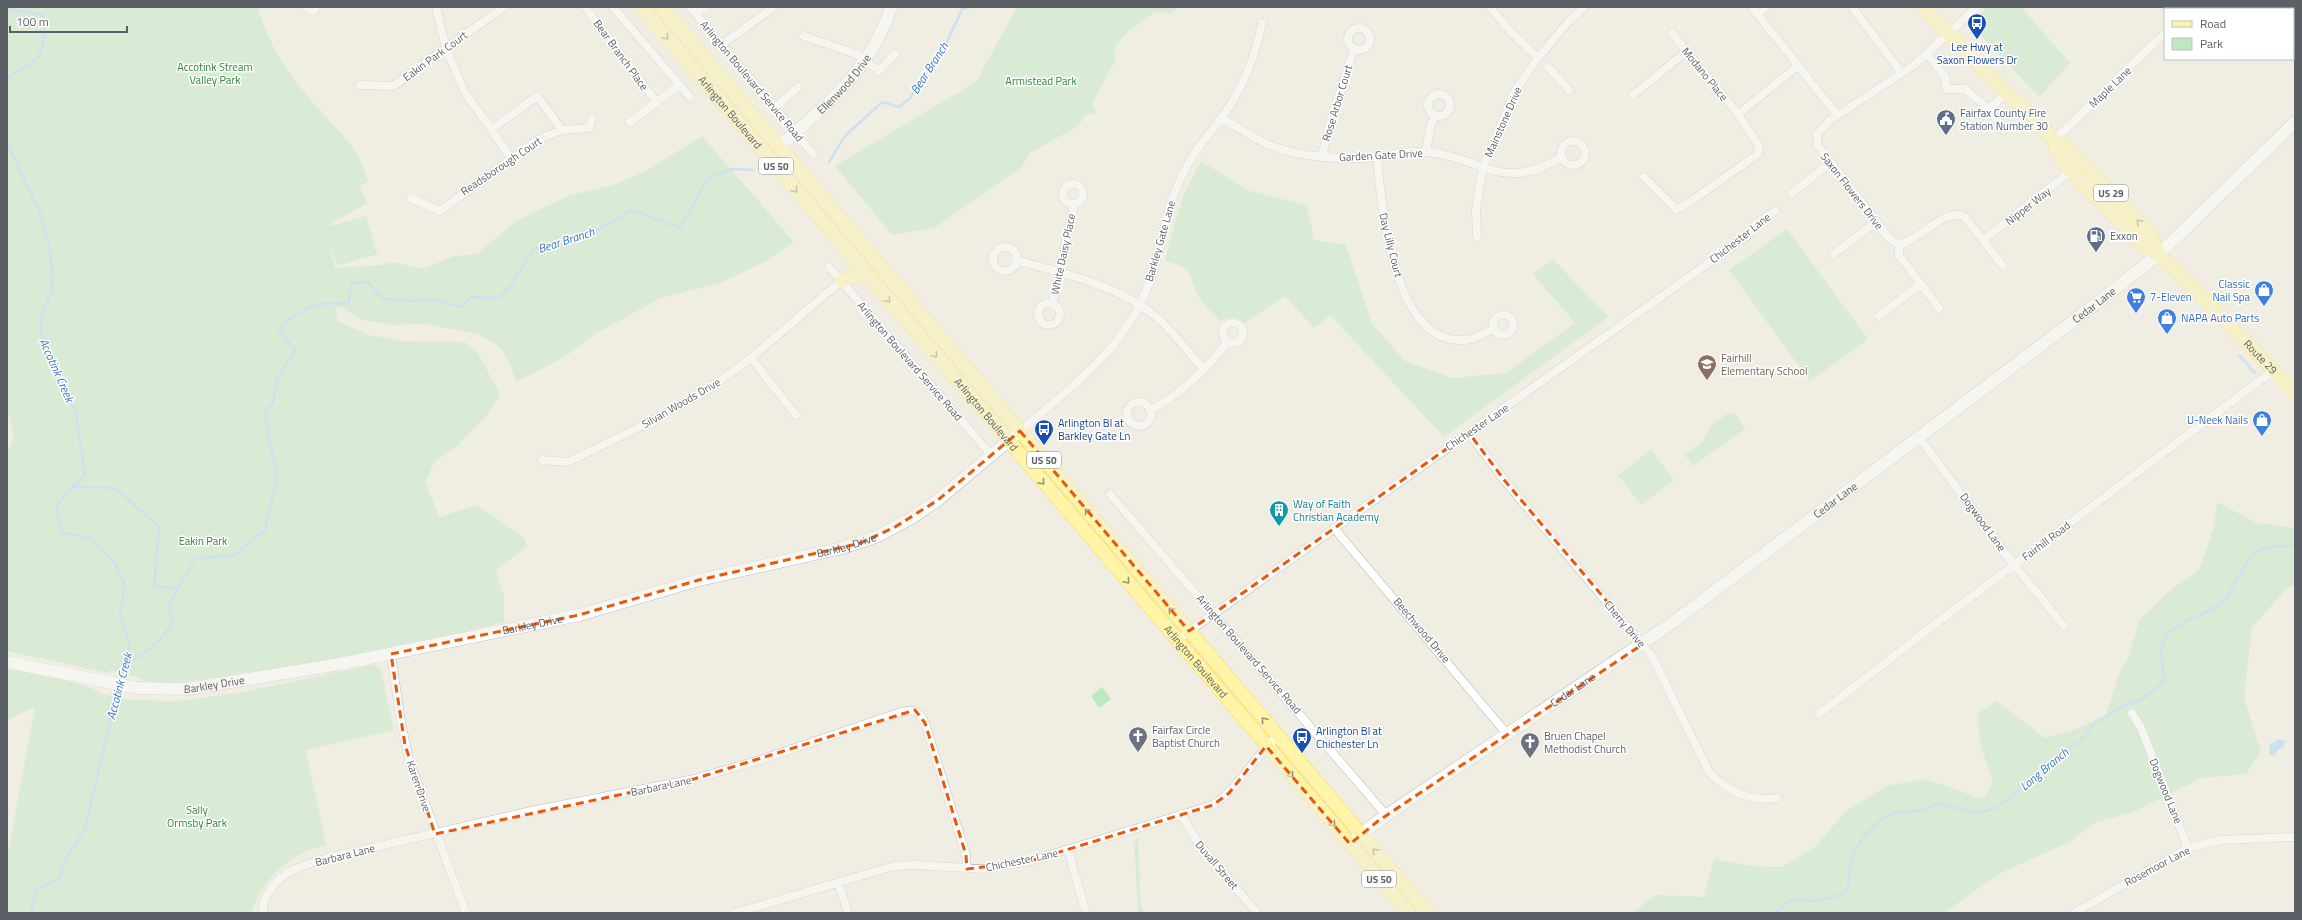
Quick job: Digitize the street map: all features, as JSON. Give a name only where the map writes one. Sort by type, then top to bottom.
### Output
[{"type":"main road","name":"Arlington Boulevard","points":[[641,7],[1409,913]]},
{"type":"main road","name":"Arlington Boulevard","points":[[661,7],[1428,913]]},
{"type":"main road","name":"Route 29","points":[[1922,7],[2006,94],[2026,110],[2054,140],[2066,145],[2145,228],[2153,240],[2159,254]]},
{"type":"main road","name":"Route 29","points":[[2054,140],[2056,151],[2071,171],[2140,242],[2159,254],[2295,392]]},
{"type":"main road","points":[[841,281],[854,276],[869,277]]},
{"type":"street","points":[[306,7],[314,11],[316,7]]},
{"type":"street","points":[[436,7],[446,48],[464,91],[511,158]]},
{"type":"street","name":"Eakin Park Court","points":[[360,85],[393,86],[504,7]]},
{"type":"street","name":"Bear Branch Place","points":[[585,7],[657,103]]},
{"type":"street","points":[[613,7],[690,97]]},
{"type":"street","name":"Arlington Boulevard Service Road","points":[[690,7],[814,155]]},
{"type":"street","points":[[696,14],[705,7]]},
{"type":"street","points":[[721,45],[774,7]]},
{"type":"street","name":"Ellenwood Drive","points":[[779,146],[832,102],[853,78],[877,41],[891,7]]},
{"type":"street","points":[[1490,7],[1509,30],[1538,58]]},
{"type":"street","name":"Mainstone Drive","points":[[1477,236],[1476,209],[1483,167],[1516,89],[1538,58],[1568,21],[1584,7]]},
{"type":"street","points":[[1766,7],[1754,11],[1837,115]]},
{"type":"street","points":[[1852,7],[1901,72]]},
{"type":"street","name":"Saxon Flowers Drive","points":[[1899,245],[1888,237],[1830,163],[1818,146],[1817,134],[1837,115],[1901,72],[1914,65],[1977,7]]},
{"type":"street","name":"Barkley Gate Lane","points":[[1020,431],[1102,360],[1119,339],[1139,306],[1153,270],[1168,210],[1179,181],[1187,164],[1222,118],[1246,76],[1262,23]]},
{"type":"street","name":"Modano Place","points":[[1644,177],[1676,209],[1687,204],[1758,154],[1759,146],[1738,114],[1672,33]]},
{"type":"street","name":"Maple Lane","points":[[2054,140],[2164,34]]},
{"type":"street","points":[[804,36],[856,54],[879,71],[895,54]]},
{"type":"street","name":"Rose Arbor Court","points":[[1322,157],[1329,126],[1354,49]]},
{"type":"street","points":[[1634,95],[1687,51]]},
{"type":"street","points":[[1927,54],[1945,77],[1947,89],[1965,89],[1989,109],[2004,130]]},
{"type":"street","points":[[1738,114],[1798,66]]},
{"type":"street","points":[[1548,67],[1568,90]]},
{"type":"street","points":[[630,122],[679,85]]},
{"type":"street","points":[[775,108],[798,87]]},
{"type":"street","points":[[1989,109],[2006,94]]},
{"type":"street","points":[[492,129],[537,96],[562,130]]},
{"type":"street","points":[[1426,152],[1431,124],[1436,115]]},
{"type":"street","name":"Garden Gate Drive","points":[[1222,118],[1267,144],[1295,153],[1322,157],[1377,157],[1426,152],[1461,158],[1506,174],[1521,174],[1550,164],[1561,158]]},
{"type":"street","name":"Readsborough Court","points":[[411,198],[440,211],[537,140],[562,130],[589,128],[592,119]]},
{"type":"street","name":"Cedar Lane","points":[[1350,844],[1386,815],[1643,644],[2159,254],[2295,122]]},
{"type":"street","name":"Day Lilly Court","points":[[1377,157],[1382,210],[1395,268],[1414,313],[1432,331],[1445,337],[1471,339],[1493,329]]},
{"type":"street","points":[[1792,193],[1830,163]]},
{"type":"street","name":"Nipper Way","points":[[1983,240],[2071,171]]},
{"type":"street","name":"White Daisy Place","points":[[1052,304],[1074,205]]},
{"type":"street","name":"Chichester Lane","points":[[1177,640],[1748,235],[1755,224],[1775,211]]},
{"type":"street","points":[[1939,308],[1899,255],[1899,245],[1917,238],[1949,214],[1958,213],[1964,216],[2003,266]]},
{"type":"street","points":[[1834,254],[1876,222]]},
{"type":"street","points":[[1016,260],[1099,285],[1139,306],[1160,320],[1203,369]]},
{"type":"street","name":"Arlington Boulevard Service Road","points":[[829,267],[992,456]]},
{"type":"street","name":"Silvan Woods Drive","points":[[542,460],[568,462],[648,422],[709,389],[751,358],[841,281]]},
{"type":"street","points":[[1879,316],[1920,284]]},
{"type":"street","points":[[1150,410],[1160,405],[1217,357],[1227,342]]},
{"type":"street","points":[[751,358],[796,415]]},
{"type":"street","name":"Fairhill Road","points":[[1819,714],[2014,565],[2274,370]]},
{"type":"street","name":"Barkley Drive","points":[[7,662],[137,688],[167,690],[211,686],[391,654],[579,615],[699,580],[861,543],[913,517],[938,500],[1020,431]]},
{"type":"street","name":"Cherry Drive","points":[[1469,433],[1505,481],[1643,644],[1659,668],[1709,772],[1718,781],[1737,793],[1760,799],[1777,798]]},
{"type":"street","name":"Dogwood Lane","points":[[1918,436],[2014,565],[2064,626]]},
{"type":"street","name":"Arlington Boulevard Service Road","points":[[1110,494],[1215,614],[1386,815]]},
{"type":"street","name":"Beechwood Drive","points":[[1334,528],[1507,734]]},
{"type":"street","name":"Karen Drive","points":[[391,654],[405,745],[417,786],[466,913]]},
{"type":"street","name":"Barbara Lane","points":[[264,913],[264,901],[273,884],[282,875],[294,868],[327,858],[531,811],[694,778],[760,760],[901,712],[915,710],[922,717],[925,723],[966,855],[967,869]]},
{"type":"street","name":"Dogwood Lane","points":[[2132,713],[2141,728],[2188,848]]},
{"type":"street","name":"Chichester Lane","points":[[735,913],[894,866],[926,865],[983,869],[1030,861],[1213,805],[1222,800],[1266,746],[1278,736]]},
{"type":"street","name":"Duvall Street","points":[[1181,814],[1198,843],[1257,913]]},
{"type":"street","name":"Rosemoor Lane","points":[[2074,913],[2188,848],[2202,843],[2234,838],[2295,837]]},
{"type":"street","points":[[1068,850],[1086,913]]},
{"type":"street","points":[[838,882],[848,913]]},
{"type":"highlighted area","points":[[1020,431],[1189,631],[1469,433],[1505,481],[1643,644],[1378,821],[1350,844],[1266,746],[1229,793],[1213,805],[1030,861],[967,869],[966,855],[925,723],[915,710],[694,779],[435,834],[405,745],[391,654],[579,615],[699,580],[861,543],[895,527],[938,500]]},
{"type":"green space","points":[[7,7],[258,7],[268,36],[282,62],[299,86],[355,151],[365,171],[368,182],[359,185],[367,203],[325,227],[366,216],[377,254],[337,266],[328,237],[335,268],[381,265],[393,262],[422,269],[454,256],[477,254],[515,222],[571,195],[613,185],[646,171],[702,136],[794,242],[764,262],[722,282],[661,298],[595,334],[566,356],[516,382],[510,364],[500,347],[477,334],[425,324],[391,325],[363,320],[341,307],[336,307],[338,321],[369,335],[405,341],[465,342],[478,353],[500,395],[488,414],[458,445],[435,462],[425,481],[439,517],[477,505],[524,538],[528,546],[496,570],[504,596],[504,622],[384,652],[251,676],[248,672],[191,681],[157,683],[144,682],[139,678],[110,670],[109,673],[7,651],[7,454],[14,437],[7,407]]},
{"type":"green space","name":"Armistead Park","points":[[1017,7],[1178,7],[1171,13],[1155,12],[1125,34],[1114,49],[1116,59],[1092,104],[1097,113],[1086,115],[1078,126],[1030,153],[1022,167],[934,228],[892,235],[835,166],[976,82]]},
{"type":"green space","points":[[1986,7],[2021,7],[2070,63],[2039,97],[1971,25]]},
{"type":"green space","points":[[1201,161],[1247,190],[1307,205],[1314,240],[1346,245],[1372,324],[1405,361],[1453,378],[1506,373],[1575,323],[1533,274],[1553,259],[1608,317],[1444,437],[1330,315],[1314,328],[1285,296],[1245,323],[1239,319],[1233,318],[1227,318],[1220,321],[1200,299],[1189,272],[1182,266],[1165,261],[1175,222],[1184,197],[1194,173]]},
{"type":"green space","points":[[1787,229],[1868,339],[1810,381],[1729,270]]},
{"type":"green space","points":[[1735,413],[1745,429],[1693,466],[1685,455],[1703,441],[1710,426],[1727,414]]},
{"type":"green space","points":[[1651,450],[1674,480],[1641,505],[1618,475]]},
{"type":"green space","points":[[2217,502],[2257,523],[2295,528],[2295,584],[2286,589],[2252,628],[2244,698],[2261,752],[2246,774],[2202,778],[2133,812],[2094,823],[2070,842],[2000,873],[1944,913],[1632,913],[1656,895],[1704,897],[1714,859],[1753,866],[1782,867],[1815,847],[1845,812],[1886,786],[1925,779],[1983,799],[1993,782],[1981,746],[1977,714],[1997,701],[2045,738],[2076,729],[2106,715],[2119,674],[2128,658],[2140,619],[2173,588],[2199,570],[2214,527]]},
{"type":"green space","name":"Sally Ormsby Park","points":[[375,665],[381,671],[394,730],[306,750],[326,845],[300,854],[280,869],[263,888],[251,913],[7,913],[7,858],[35,707],[7,720],[7,669],[83,685],[99,693],[132,700],[177,701],[239,693]]},
{"type":"green space","points":[[1102,687],[1111,699],[1099,708],[1091,696]]},
{"type":"green space","points":[[1138,838],[1141,908],[1145,913],[1138,913],[1134,839]]},
{"type":"water","points":[[2279,739],[2285,741],[2284,747],[2278,750],[2274,756],[2269,754],[2270,744]]},
{"type":"waterway","name":"Bear Branch","points":[[829,162],[845,136],[882,102],[899,107],[910,98],[947,42],[962,9],[970,7]]},
{"type":"waterway","name":"Accotink Creek","points":[[7,9],[43,15],[44,29],[42,48],[35,60],[7,78]]},
{"type":"waterway","name":"Accotink Creek","points":[[7,143],[41,215],[50,250],[53,288],[42,315],[41,333],[76,414],[85,474],[56,506],[62,532],[93,539],[116,565],[125,585],[120,614],[130,645],[120,682]]},
{"type":"waterway","name":"Bear Branch","points":[[73,487],[115,488],[159,527],[154,586],[178,589],[195,559],[234,555],[265,530],[277,477],[264,412],[273,403],[277,379],[295,350],[279,330],[292,317],[317,304],[349,303],[351,283],[368,282],[383,299],[416,301],[430,299],[462,307],[471,297],[499,298],[511,285],[534,249],[596,231],[632,210],[680,228],[708,178],[731,169],[754,170]]},
{"type":"waterway","points":[[2239,355],[2255,373]]},
{"type":"waterway","name":"Long Branch","points":[[1775,913],[1793,899],[1807,901],[1822,900],[1835,896],[1848,889],[1850,864],[1857,847],[1864,836],[1881,820],[1893,813],[1924,810],[1937,804],[1980,813],[1994,809],[2015,794],[2022,785],[2048,768],[2058,755],[2081,740],[2094,724],[2127,704],[2141,701],[2165,680],[2161,653],[2163,642],[2168,634],[2176,627],[2215,607],[2223,601],[2244,567],[2259,549],[2295,546]]},
{"type":"waterway","name":"Bear Branch","points":[[124,668],[160,640],[173,622],[168,605],[178,589]]},
{"type":"waterway","name":"Accotink Creek","points":[[31,913],[37,888],[60,879],[64,861],[85,829],[118,689]]},
{"type":"place","name":"Lee Hwy at Saxon Flowers Dr","points":[[1977,40]]},
{"type":"place","name":"Fairfax County Fire Station Number 30","points":[[1946,136]]},
{"type":"place","name":"Exxon","points":[[2096,253]]},
{"type":"place","name":"Classic Nail Spa","points":[[2264,307]]},
{"type":"place","name":"7-Eleven","points":[[2136,314]]},
{"type":"place","name":"NAPA Auto Parts","points":[[2167,335]]},
{"type":"place","name":"Fairhill Elementary School","points":[[1707,381]]},
{"type":"place","name":"U-Neek Nails","points":[[2262,437]]},
{"type":"place","name":"Arlington Bl at Barkley Gate Ln","points":[[1044,446]]},
{"type":"place","name":"Way of Faith Christian Academy","points":[[1279,527]]},
{"type":"place","name":"Fairfax Circle Baptist Church","points":[[1138,753]]},
{"type":"place","name":"Arlington Bl at Chichester Ln","points":[[1302,754]]},
{"type":"place","name":"Bruen Chapel Methodist Church","points":[[1530,759]]},
{"type":"park label","name":"Accotink Stream Valley Park","points":[[215,73]]},
{"type":"park label","name":"Eakin Park","points":[[203,541]]}]
